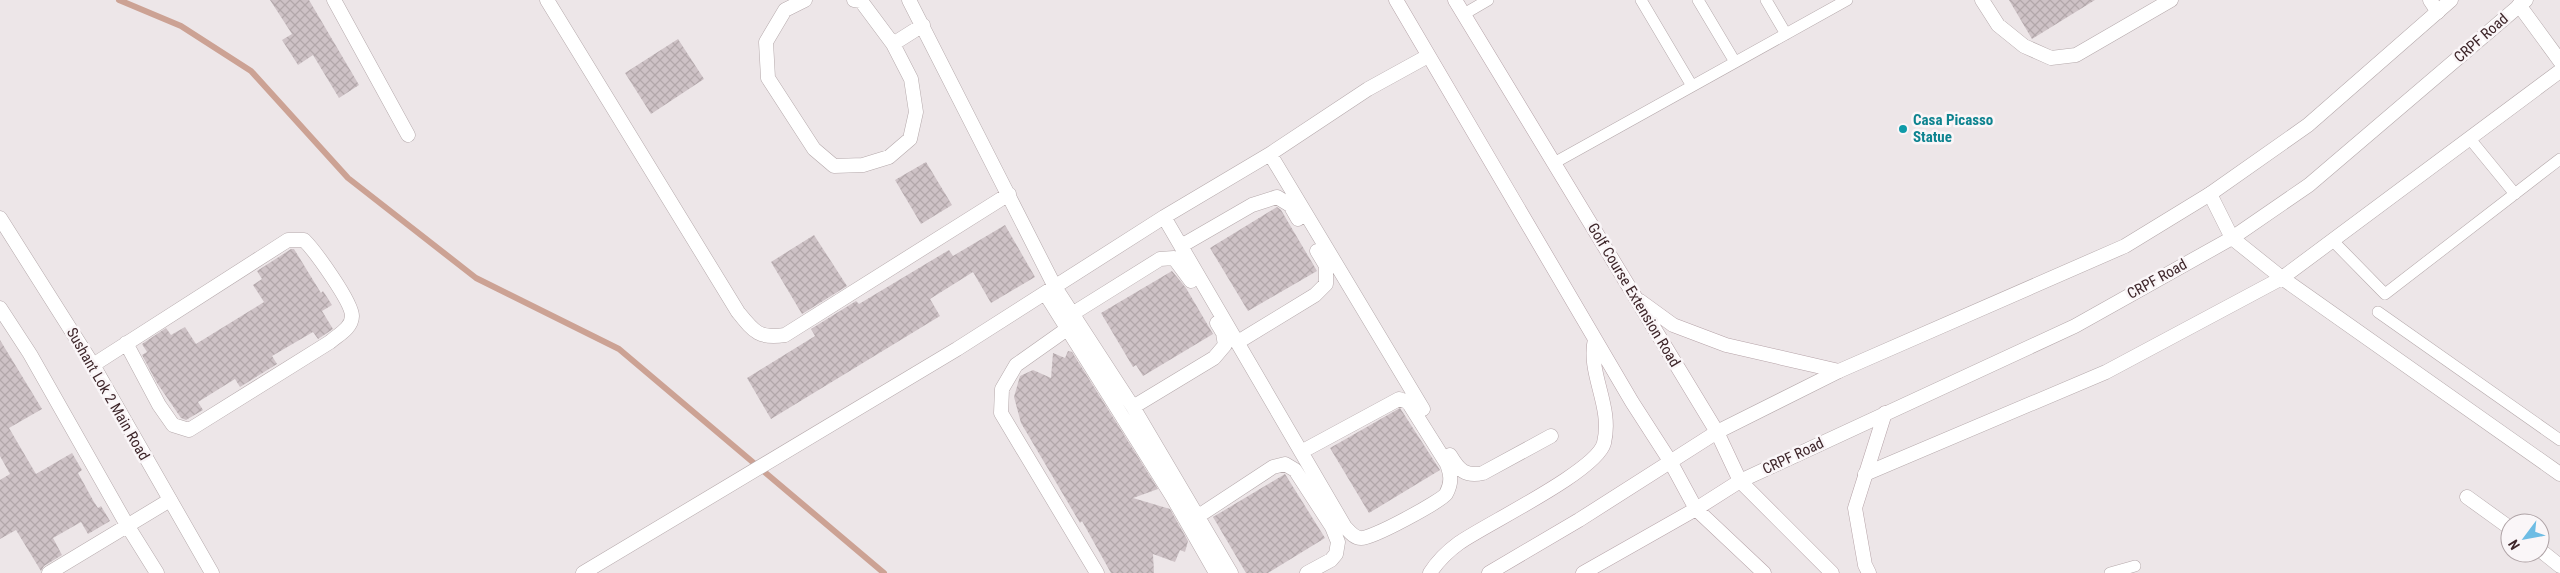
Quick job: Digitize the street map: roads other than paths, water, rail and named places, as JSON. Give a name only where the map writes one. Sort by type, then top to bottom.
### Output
[{"type":"street","points":[[334,0],[408,135]]},
{"type":"street","points":[[547,0],[738,312],[750,328],[768,338],[785,335],[1009,194]]},
{"type":"street","points":[[805,0],[784,10],[766,42],[768,78],[814,149],[834,166],[863,165],[889,157],[910,139],[916,112],[911,78],[893,44],[861,1],[854,0]]},
{"type":"street","points":[[909,0],[1009,194],[1067,329],[1172,496],[1216,573]]},
{"type":"street","points":[[1396,0],[1595,338],[1670,461],[1696,509],[1764,573]]},
{"type":"street","name":"Golf Course Extension Road","points":[[1455,0],[1717,432],[1740,481],[1832,573]]},
{"type":"street","points":[[1982,0],[1998,25],[2024,46],[2051,58],[2076,55],[2171,0]]},
{"type":"street","points":[[1489,573],[1579,520],[1717,432],[1839,371],[2126,246],[2210,194],[2308,126],[2434,6],[2451,0]]},
{"type":"street","points":[[2522,3],[2560,61]]},
{"type":"street","name":"CRPF Road","points":[[1583,573],[1696,509],[1740,481],[2075,326],[2232,238],[2309,185],[2522,3]]},
{"type":"street","points":[[893,44],[923,25]]},
{"type":"street","points":[[591,571],[957,349],[1164,217],[1270,154],[1368,89],[1428,56]]},
{"type":"street","points":[[1865,474],[2106,372],[2282,278],[2560,71]]},
{"type":"street","points":[[1270,154],[1459,471],[1472,475],[1482,473],[1551,436]]},
{"type":"street","points":[[2210,194],[2232,238],[2282,278],[2560,474]]},
{"type":"street","points":[[1181,246],[1252,205],[1277,197],[1290,205],[1326,266],[1326,284],[1315,295],[1238,342]]},
{"type":"street","points":[[1164,217],[1238,342],[1301,452],[1345,527],[1361,539],[1377,535],[1445,496],[1450,483],[1451,474],[1447,464],[1408,402],[1399,399],[1301,452]]},
{"type":"street","name":"Sushant Lok 2 Main Road","points":[[0,218],[93,365],[212,573]]},
{"type":"street","points":[[93,365],[126,343],[288,240],[304,240],[314,250],[350,305],[352,317],[347,329],[330,342],[189,430],[173,425],[126,343]]},
{"type":"street","points":[[1072,314],[1160,259],[1174,258],[1184,268],[1223,333],[1225,345],[1214,358],[1133,407]]},
{"type":"street","points":[[1050,290],[1072,314],[1133,407],[1230,573]]},
{"type":"street","points":[[1636,298],[1673,325],[1726,345],[1839,371]]},
{"type":"street","points":[[2,314],[30,354],[127,525],[157,573]]},
{"type":"street","points":[[1067,329],[1016,365],[1002,389],[1001,413],[1097,573]]},
{"type":"street","points":[[1430,573],[1437,563],[1458,544],[1578,471],[1598,453],[1603,444],[1606,417],[1592,353],[1595,338]]},
{"type":"street","points":[[1869,573],[1855,508],[1885,413]]},
{"type":"street","points":[[1197,517],[1273,466],[1285,464],[1295,470],[1332,527],[1338,542],[1336,554],[1331,560],[1308,573]]},
{"type":"street","points":[[2467,496],[2500,521]]},
{"type":"street","points":[[49,573],[170,500]]},
{"type":"street","points":[[2550,558],[2560,566]]},
{"type":"lane","points":[[1464,14],[1488,0]]},
{"type":"lane","points":[[1640,0],[1692,86]]},
{"type":"lane","points":[[1698,0],[1735,62]]},
{"type":"lane","points":[[1766,0],[1786,34]]},
{"type":"lane","points":[[1554,163],[1847,0]]},
{"type":"lane","points":[[2470,139],[2515,194]]},
{"type":"lane","points":[[2332,240],[2385,294],[2560,159]]},
{"type":"lane","points":[[2378,312],[2560,440]]},
{"type":"lane","points":[[2110,573],[2135,566]]},
{"type":"waterway","points":[[119,0],[181,26],[251,71],[348,178],[476,278],[619,349],[884,573]]},
{"type":"place","name":"Casa Picasso Statue","points":[[1903,129]]}]
